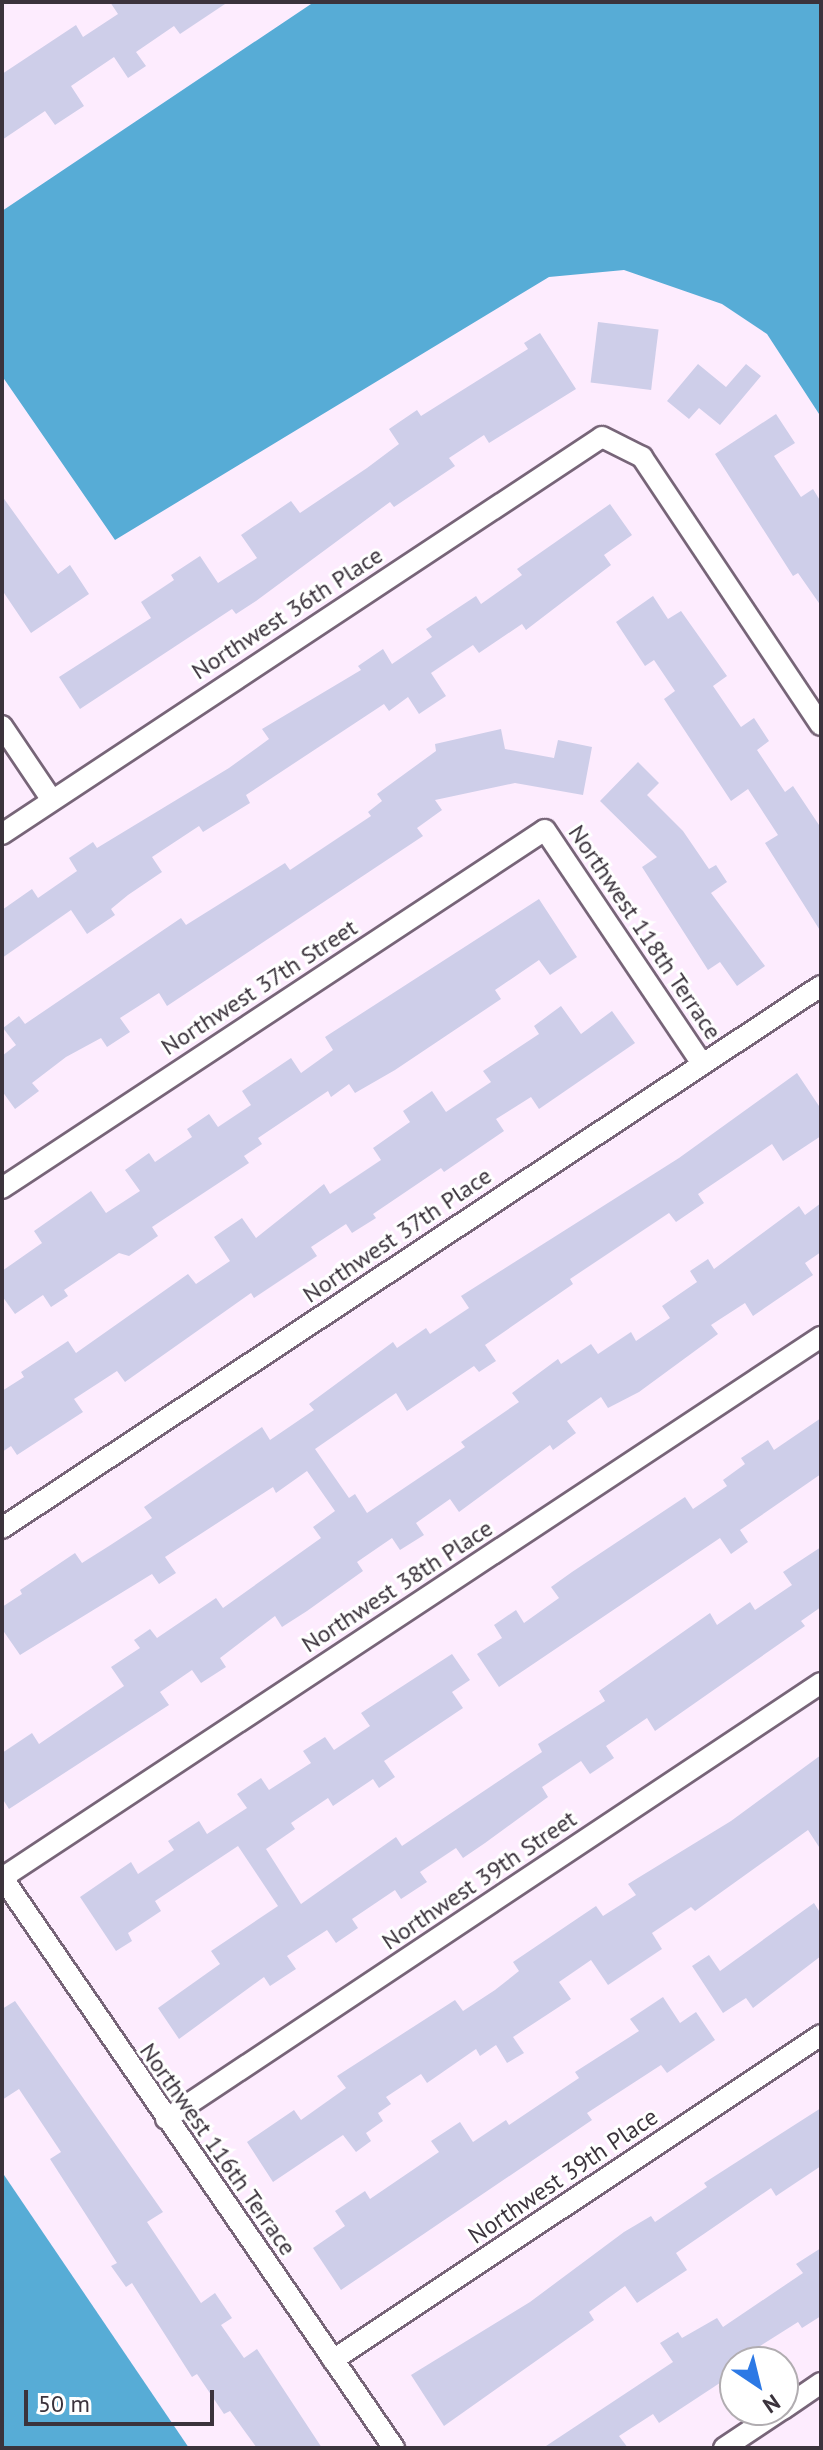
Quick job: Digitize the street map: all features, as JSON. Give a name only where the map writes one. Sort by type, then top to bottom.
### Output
[{"type":"street","name":"Northwest 36th Place","points":[[2,834],[602,437],[642,457],[821,725]]},
{"type":"street","points":[[2,726],[52,800]]},
{"type":"street","name":"Northwest 118th Terrace","points":[[545,830],[702,1064]]},
{"type":"street","name":"Northwest 37th Street","points":[[2,1188],[545,830]]},
{"type":"street","name":"Northwest 37th Place","points":[[2,1528],[821,986]]},
{"type":"street","name":"Northwest 38th Place","points":[[2,1878],[821,1337]]},
{"type":"street","name":"Northwest 39th Street","points":[[166,2119],[821,1683]]},
{"type":"street","name":"Northwest 116th Terrace","points":[[2,1878],[394,2448]]},
{"type":"street","name":"Northwest 39th Place","points":[[333,2360],[821,2035]]},
{"type":"street","points":[[799,2398],[821,2383]]},
{"type":"street","points":[[724,2448],[757,2426]]},
{"type":"water","points":[[314,2],[821,2],[821,417],[767,334],[722,304],[624,270],[549,277],[115,540],[2,376],[2,211]]},
{"type":"water","points":[[2,2172],[189,2448],[2,2448]]},
{"type":"building","points":[[110,2],[228,2],[180,34],[174,26],[136,52],[146,66],[128,78],[114,57],[71,86],[84,106],[55,125],[45,111],[2,140],[2,74],[76,25],[83,37],[118,14]]},
{"type":"building","points":[[598,322],[659,329],[651,390],[591,383]]},
{"type":"building","points":[[540,333],[576,389],[489,443],[484,435],[449,458],[455,466],[394,507],[390,502],[256,601],[236,614],[232,609],[80,709],[59,677],[151,618],[141,602],[174,580],[171,575],[200,556],[218,583],[257,558],[241,535],[291,501],[300,513],[367,468],[399,444],[389,429],[417,410],[421,416],[528,349],[524,343]]},
{"type":"building","points":[[698,364],[726,387],[746,364],[761,376],[720,425],[699,408],[689,419],[667,401]]},
{"type":"building","points":[[776,414],[795,443],[774,456],[801,497],[813,489],[821,502],[821,606],[798,573],[793,576],[715,454]]},
{"type":"building","points":[[2,496],[58,574],[70,565],[89,594],[31,633],[2,590]]},
{"type":"building","points":[[610,504],[632,535],[604,555],[611,565],[526,630],[522,624],[479,653],[473,645],[431,673],[446,696],[419,714],[408,697],[389,711],[384,704],[246,795],[250,803],[203,832],[199,826],[152,857],[162,872],[111,909],[115,915],[87,934],[71,910],[2,958],[2,910],[32,889],[38,898],[77,871],[69,858],[93,842],[97,848],[229,768],[269,739],[262,729],[361,670],[358,666],[383,649],[392,664],[432,637],[426,629],[476,596],[481,604],[522,575],[517,569]]},
{"type":"building","points":[[653,596],[668,619],[681,611],[727,676],[713,686],[741,727],[754,718],[769,741],[757,750],[785,792],[793,786],[821,828],[821,932],[765,843],[778,835],[748,789],[731,801],[664,699],[675,691],[654,660],[645,666],[616,622]]},
{"type":"building","points":[[501,729],[505,749],[554,758],[558,740],[592,747],[583,795],[515,783],[435,800],[442,810],[417,828],[423,836],[167,1006],[159,993],[120,1018],[130,1032],[107,1047],[101,1038],[66,1057],[32,1083],[39,1091],[15,1109],[2,1091],[2,1056],[16,1045],[3,1028],[19,1016],[25,1024],[181,918],[186,925],[285,863],[290,870],[371,816],[368,812],[382,801],[377,794],[436,751],[435,744]]},
{"type":"building","points":[[638,762],[659,783],[647,795],[683,831],[709,869],[716,865],[727,882],[711,893],[765,966],[737,986],[720,962],[708,970],[642,867],[657,857],[600,801]]},
{"type":"building","points":[[539,899],[577,957],[550,975],[539,960],[495,990],[501,999],[395,1070],[355,1093],[349,1084],[331,1097],[328,1091],[258,1138],[262,1144],[244,1156],[249,1163],[152,1227],[158,1236],[129,1256],[119,1253],[64,1290],[68,1296],[51,1307],[43,1295],[15,1314],[2,1296],[2,1271],[42,1243],[34,1231],[91,1191],[106,1213],[140,1191],[125,1170],[149,1153],[155,1162],[192,1137],[187,1129],[209,1114],[218,1127],[251,1105],[242,1091],[291,1058],[301,1073],[333,1050],[325,1037]]},
{"type":"building","points":[[561,1006],[581,1034],[612,1011],[635,1043],[539,1109],[531,1097],[496,1119],[504,1131],[444,1172],[441,1168],[373,1214],[376,1218],[352,1233],[346,1224],[311,1247],[317,1256],[254,1298],[251,1293],[125,1382],[117,1371],[74,1399],[83,1412],[17,1455],[11,1446],[2,1452],[2,1391],[24,1377],[21,1372],[68,1341],[76,1353],[188,1274],[196,1284],[230,1261],[214,1237],[242,1218],[256,1238],[324,1184],[330,1194],[381,1160],[373,1148],[410,1122],[403,1111],[432,1091],[446,1112],[491,1082],[483,1071],[539,1034],[534,1026]]},
{"type":"building","points":[[797,1073],[821,1109],[821,1136],[783,1161],[772,1144],[698,1194],[704,1203],[676,1222],[669,1213],[570,1279],[573,1284],[485,1345],[496,1361],[479,1372],[474,1366],[407,1411],[396,1393],[315,1449],[349,1498],[355,1494],[367,1513],[465,1447],[461,1442],[519,1402],[512,1393],[558,1359],[561,1364],[591,1344],[598,1354],[631,1332],[636,1341],[670,1318],[662,1306],[697,1282],[690,1271],[708,1259],[714,1269],[799,1206],[805,1215],[821,1203],[821,1252],[805,1263],[813,1275],[753,1316],[745,1303],[711,1325],[718,1334],[639,1392],[608,1408],[601,1397],[567,1421],[576,1433],[553,1450],[550,1445],[459,1512],[450,1499],[416,1523],[424,1535],[400,1550],[392,1538],[357,1562],[363,1571],[282,1627],[275,1616],[220,1658],[226,1667],[201,1683],[192,1670],[160,1692],[169,1705],[9,1809],[2,1798],[2,1753],[32,1733],[39,1744],[124,1686],[111,1667],[140,1648],[134,1640],[150,1629],[157,1638],[216,1598],[223,1608],[321,1538],[313,1527],[335,1511],[307,1471],[276,1493],[273,1487],[165,1557],[176,1573],[159,1584],[152,1574],[20,1655],[2,1629],[2,1607],[22,1594],[20,1590],[75,1553],[82,1563],[152,1518],[144,1507],[262,1427],[270,1440],[314,1410],[309,1404],[393,1342],[397,1348],[426,1328],[430,1334],[469,1308],[461,1296],[679,1158]]},
{"type":"building","points":[[821,1418],[821,1474],[740,1530],[748,1542],[731,1554],[720,1538],[499,1687],[477,1654],[502,1638],[494,1625],[516,1610],[524,1623],[559,1598],[551,1587],[572,1572],[685,1497],[693,1509],[727,1486],[723,1480],[745,1464],[741,1458],[768,1440],[774,1450]]},
{"type":"building","points":[[821,1547],[821,1607],[801,1621],[805,1626],[655,1731],[647,1718],[606,1746],[614,1758],[590,1774],[581,1761],[542,1787],[548,1797],[485,1843],[463,1858],[456,1848],[420,1872],[427,1882],[401,1899],[395,1890],[352,1919],[358,1928],[336,1943],[327,1930],[287,1956],[296,1969],[270,1986],[264,1977],[179,2039],[158,2008],[220,1964],[211,1951],[278,1906],[238,1846],[155,1901],[161,1911],[128,1933],[132,1941],[116,1951],[80,1897],[131,1862],[138,1874],[174,1850],[168,1841],[199,1821],[207,1834],[247,1808],[237,1794],[261,1778],[269,1790],[311,1763],[303,1751],[325,1737],[334,1750],[370,1726],[361,1713],[452,1654],[470,1680],[452,1692],[463,1708],[384,1761],[395,1777],[379,1788],[373,1779],[333,1806],[328,1798],[291,1823],[295,1829],[266,1849],[301,1904],[396,1837],[402,1846],[542,1752],[538,1744],[605,1701],[599,1691],[710,1613],[717,1625],[750,1602],[755,1610],[792,1585],[783,1572]]},
{"type":"building","points":[[821,1755],[821,1850],[808,1830],[695,1911],[691,1907],[652,1933],[662,1949],[608,1985],[591,1960],[559,1982],[571,1999],[513,2037],[524,2053],[507,2063],[496,2045],[480,2056],[476,2049],[427,2083],[421,2074],[386,2097],[391,2104],[378,2113],[383,2121],[366,2133],[371,2141],[356,2152],[343,2135],[273,2182],[247,2142],[294,2110],[301,2120],[346,2088],[337,2076],[455,2000],[463,2011],[495,1990],[519,1971],[513,1962],[596,1906],[603,1916],[636,1895],[628,1884],[731,1821]]},
{"type":"building","points":[[814,1903],[821,1914],[821,1956],[753,2008],[746,1998],[723,2013],[692,1966],[709,1955],[720,1971]]},
{"type":"building","points":[[663,1997],[680,2023],[696,2012],[715,2040],[667,2073],[661,2065],[587,2113],[592,2120],[341,2290],[313,2248],[345,2226],[335,2211],[365,2191],[370,2199],[439,2152],[431,2141],[460,2122],[473,2142],[506,2120],[509,2125],[579,2078],[575,2072],[639,2031],[630,2019]]},
{"type":"building","points":[[15,2001],[163,2212],[147,2222],[201,2303],[215,2293],[232,2318],[221,2325],[244,2358],[257,2349],[322,2448],[257,2448],[230,2411],[224,2414],[197,2374],[192,2377],[132,2283],[126,2287],[111,2266],[117,2263],[50,2159],[61,2152],[19,2089],[2,2100],[2,2009]]},
{"type":"building","points":[[821,2108],[821,2166],[776,2196],[771,2188],[676,2253],[687,2270],[637,2303],[625,2286],[589,2312],[594,2320],[444,2426],[411,2375],[530,2302],[624,2232],[651,2216],[655,2222],[707,2187],[704,2183]]},
{"type":"building","points":[[821,2248],[821,2316],[802,2328],[798,2322],[760,2346],[719,2346],[719,2384],[659,2423],[653,2414],[619,2436],[628,2448],[543,2448],[673,2362],[660,2343],[678,2332],[682,2338],[717,2318],[723,2327],[803,2273],[796,2264]]}]
